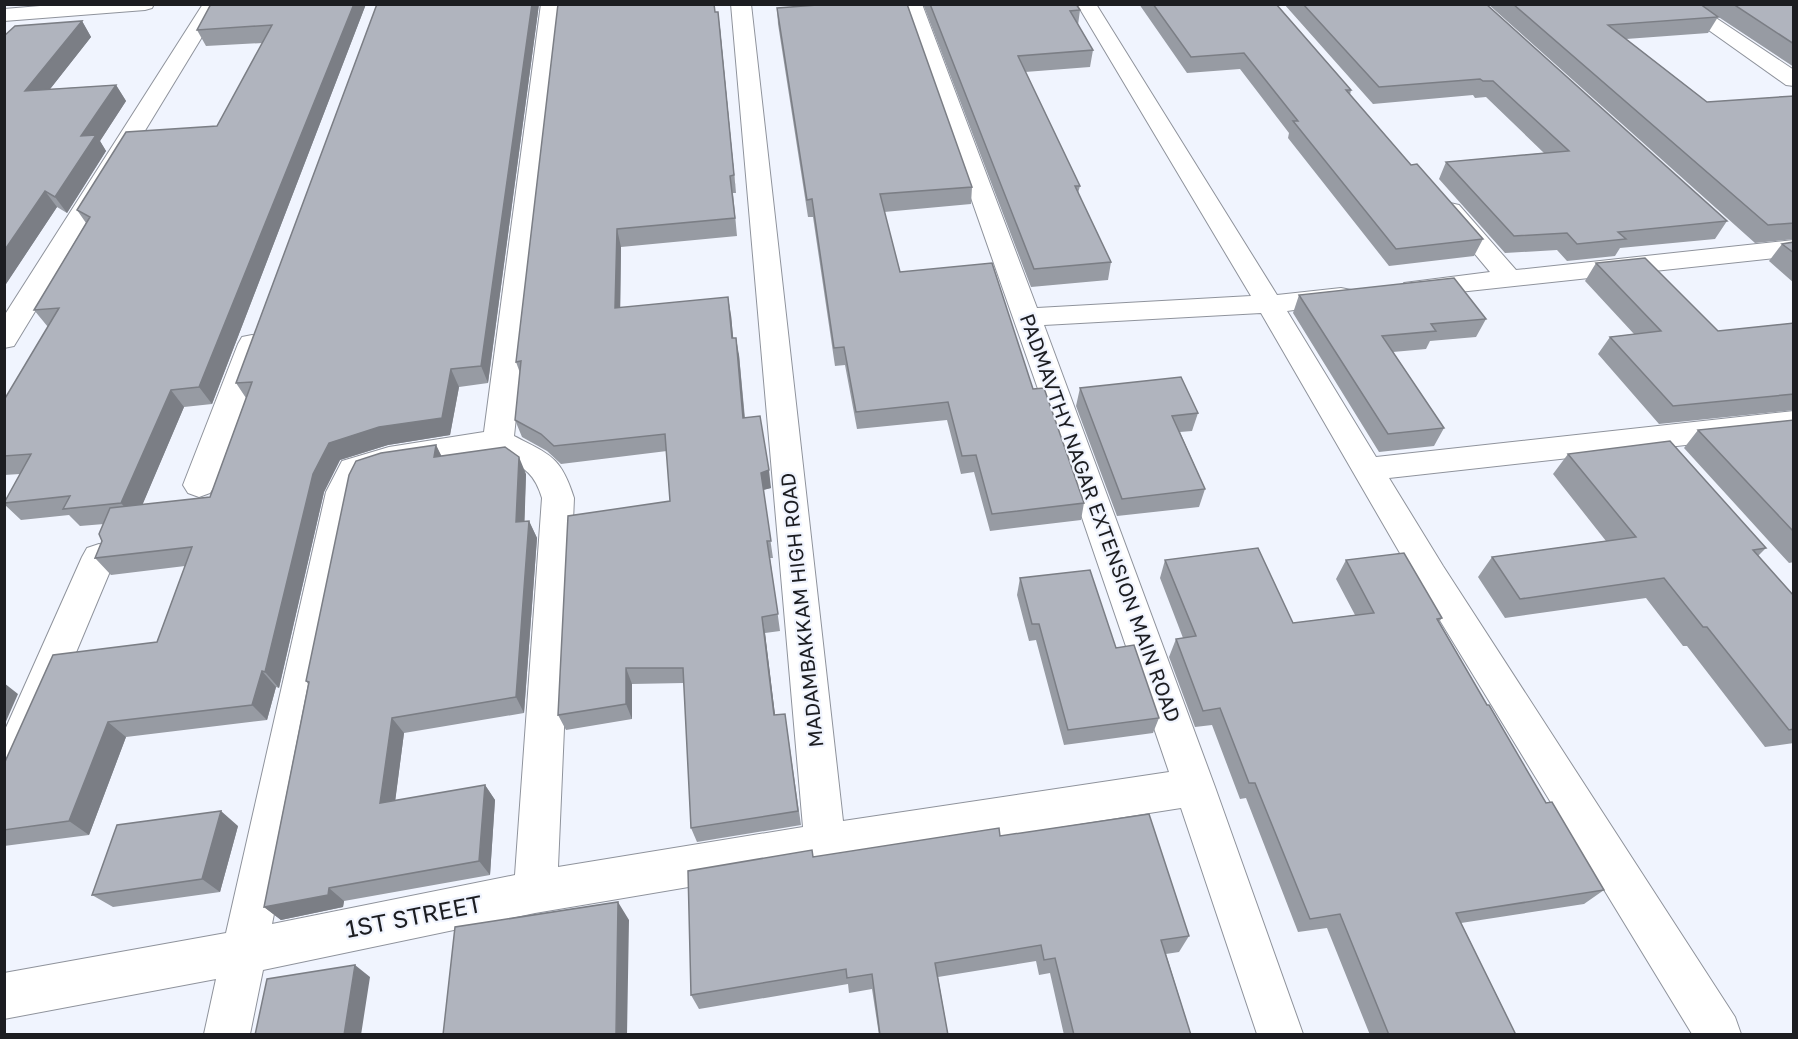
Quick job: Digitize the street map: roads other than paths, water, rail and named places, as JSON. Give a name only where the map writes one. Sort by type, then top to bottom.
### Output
[{"type":"street","points":[[4,15],[145,4]]},
{"type":"street","points":[[4,339],[213,4]]},
{"type":"street","points":[[498,441],[551,4]]},
{"type":"street","name":"MADAMBAKKAM HIGH ROAD","points":[[741,4],[825,844]]},
{"type":"street","name":"PADMAVTHY NAGAR EXTENSION MAIN ROAD","points":[[912,4],[1028,317],[1195,787],[1280,1035]]},
{"type":"street","points":[[1086,4],[1437,586],[1718,1035]]},
{"type":"street","points":[[1681,4],[1794,80]]},
{"type":"street","points":[[18,35],[37,12]]},
{"type":"street","points":[[1433,190],[1510,279]]},
{"type":"street","points":[[1724,230],[1749,254]]},
{"type":"street","points":[[1028,317],[1269,304],[1794,248]]},
{"type":"street","points":[[199,485],[262,318]]},
{"type":"street","points":[[1368,470],[1794,422]]},
{"type":"street","points":[[1654,438],[1677,464]]},
{"type":"street","points":[[227,1035],[342,492],[353,469],[389,458],[498,441],[538,462],[551,475],[558,498],[535,892]]},
{"type":"street","points":[[4,778],[99,556]]},
{"type":"street","points":[[825,844],[1195,787]]},
{"type":"street","name":"1ST STREET","points":[[4,996],[243,952],[535,892],[825,844]]}]
